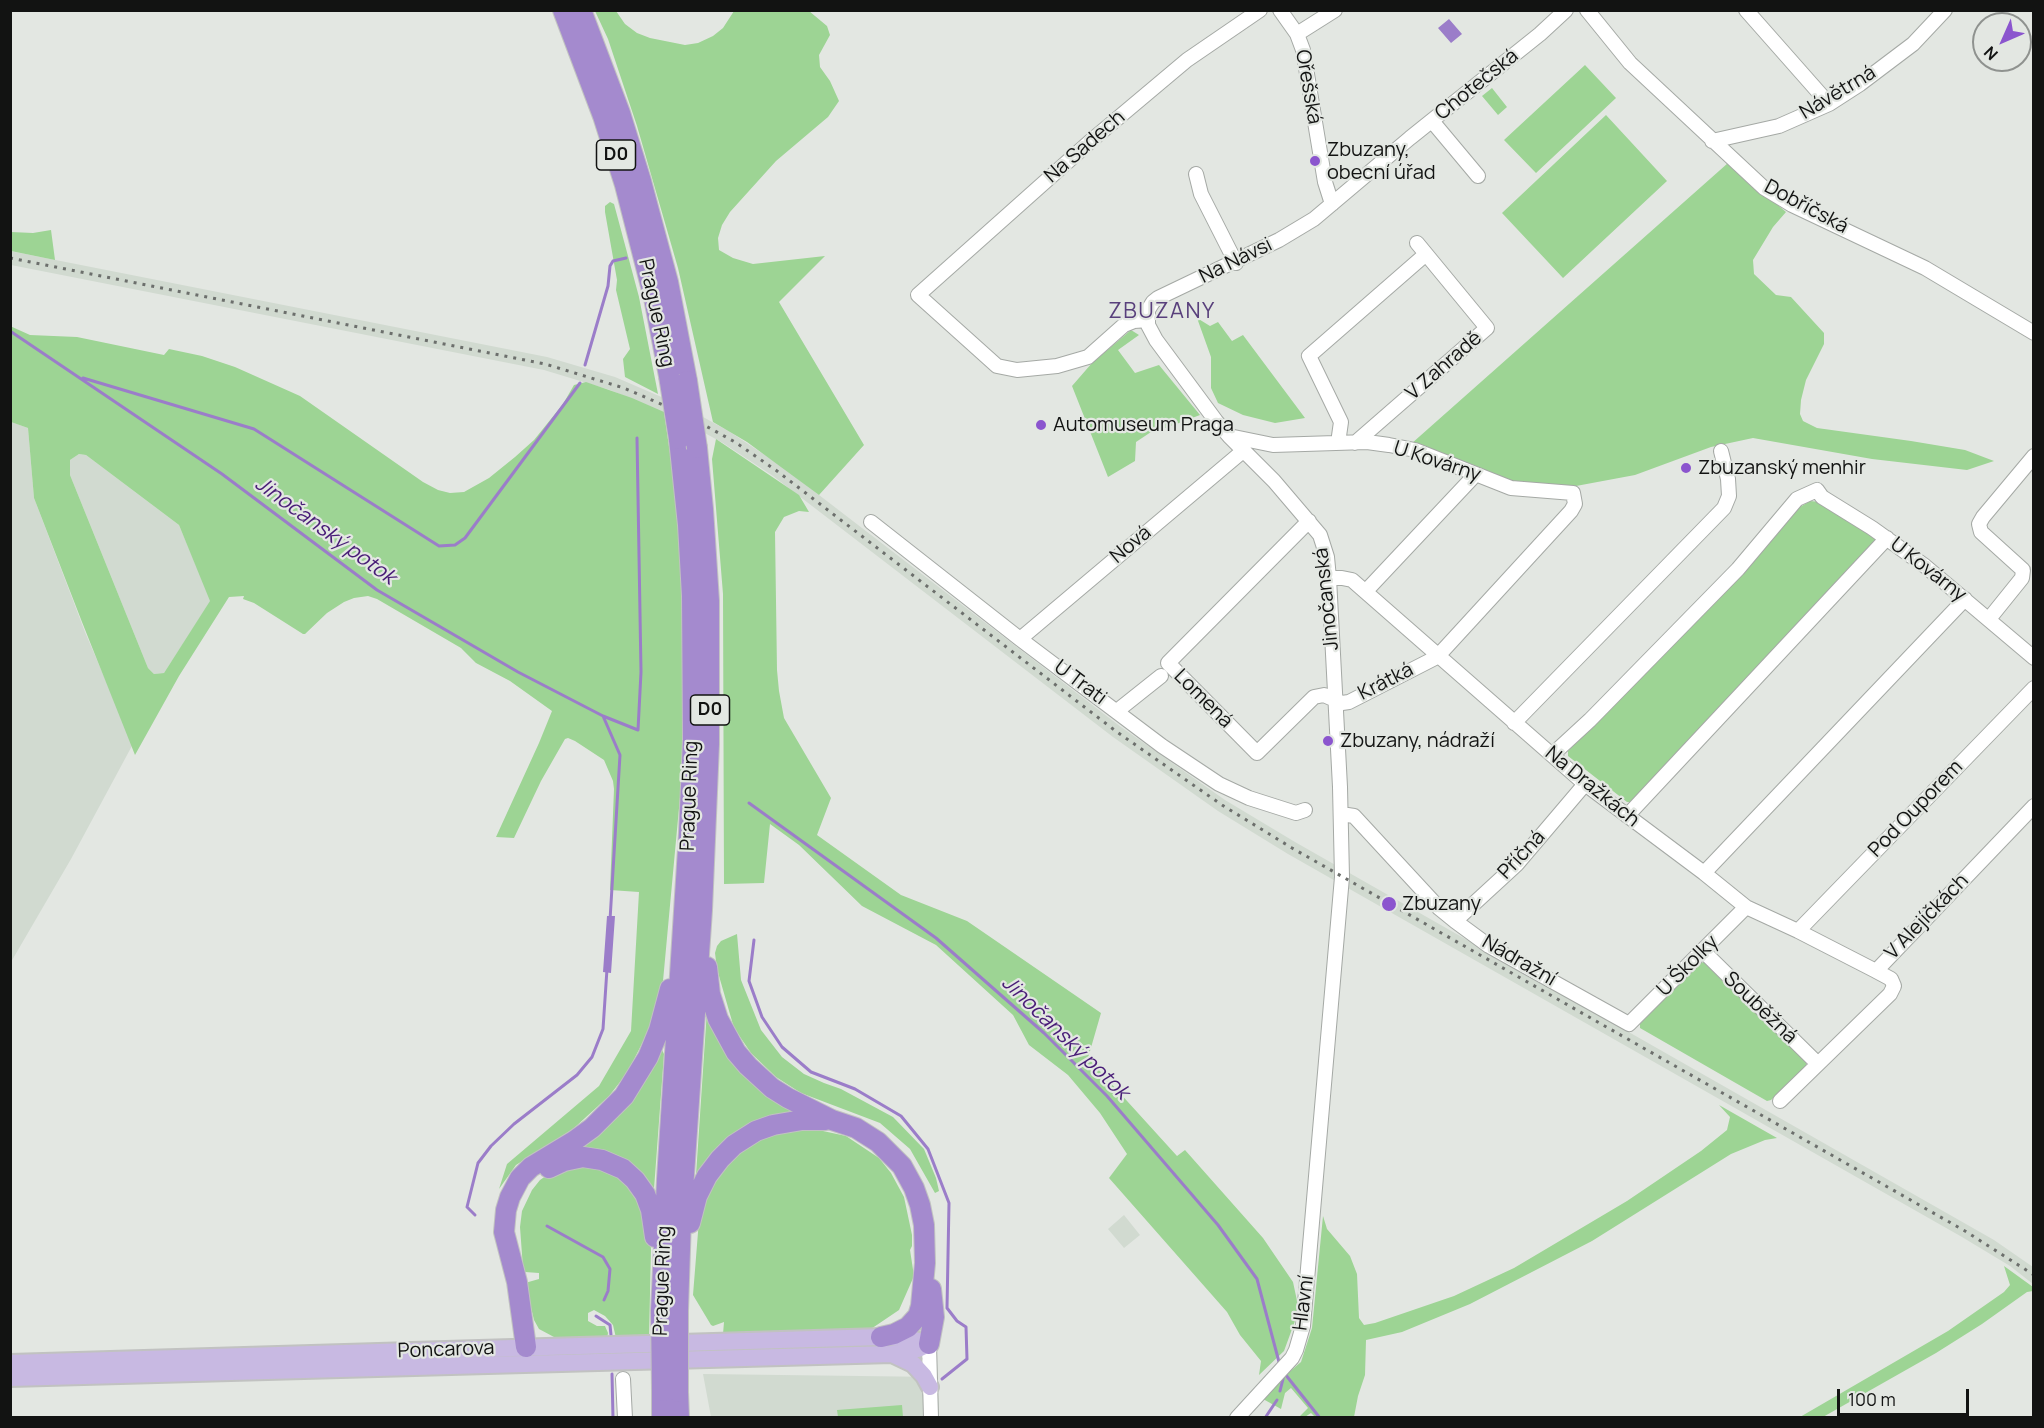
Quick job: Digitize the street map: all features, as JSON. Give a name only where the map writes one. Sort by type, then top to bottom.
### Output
[{"type":"highway","name":"Prague Ring","points":[[563,10],[600,109],[628,196],[654,298],[678,378]]},
{"type":"highway","name":"Prague Ring","points":[[581,10],[620,113],[644,192],[671,296],[678,378],[706,554],[710,661],[708,791],[679,1276],[670,1311]]},
{"type":"highway","name":"Prague Ring","points":[[662,1418],[670,1392],[667,1179],[684,928],[692,755],[693,644],[688,444]]},
{"type":"highway","points":[[702,910],[710,993],[726,1036],[748,1066],[772,1088],[802,1106],[849,1125],[871,1137],[890,1152],[902,1166],[914,1188],[924,1225],[924,1327],[929,1344]]},
{"type":"highway","points":[[528,1355],[516,1278],[506,1242],[504,1225],[513,1190],[531,1167],[574,1142],[602,1120],[635,1079],[648,1057],[659,1030],[684,928]]},
{"type":"highway","points":[[679,1276],[697,1196],[707,1176],[724,1154],[740,1141],[767,1127],[802,1120],[832,1120]]},
{"type":"highway","points":[[516,1278],[515,1219],[528,1187],[537,1177],[557,1163],[583,1157],[602,1160],[629,1174],[640,1186],[648,1202],[670,1311]]},
{"type":"highway","points":[[925,1263],[933,1305],[929,1344]]},
{"type":"highway","points":[[881,1337],[900,1332],[912,1324],[920,1311],[923,1294]]},
{"type":"highway","name":"Prague Ring","points":[[670,1392],[679,1418]]},
{"type":"main road","name":"Poncarova","points":[[10,1363],[44,1369],[295,1362],[528,1355],[881,1337],[907,1338],[929,1344]]},
{"type":"main road","name":"Poncarova","points":[[528,1355],[831,1356],[892,1354],[918,1349],[929,1344]]},
{"type":"main road","points":[[892,1354],[913,1364],[930,1387]]},
{"type":"main road","name":"Poncarova","points":[[10,1378],[44,1369]]},
{"type":"street","name":"Na Sadech","points":[[1148,320],[1134,321],[1124,325],[1088,357],[1058,366],[1017,370],[997,366],[918,295],[1093,139],[1178,68],[1260,10]]},
{"type":"street","name":"Ořešská","points":[[1280,10],[1298,34],[1307,66],[1325,182],[1332,204]]},
{"type":"street","points":[[1298,34],[1335,10]]},
{"type":"street","name":"Chotečská","points":[[1332,204],[1540,34],[1566,10]]},
{"type":"street","name":"Dobříčská","points":[[1587,10],[1626,58],[1764,188],[1792,205],[1925,268],[2034,333]]},
{"type":"street","points":[[1746,10],[1829,104]]},
{"type":"street","name":"Návětrná","points":[[1712,141],[1779,126],[1829,104],[1913,44],[1945,10]]},
{"type":"street","points":[[1432,121],[1478,176]]},
{"type":"street","points":[[1196,174],[1201,194],[1236,262]]},
{"type":"street","name":"Na Návsi","points":[[1148,320],[1150,306],[1158,298],[1296,231],[1332,204]]},
{"type":"street","name":"V Zahradě","points":[[1355,443],[1487,328],[1417,243]]},
{"type":"street","points":[[1338,442],[1341,422],[1309,356],[1426,254]]},
{"type":"street","name":"Jinočanská","points":[[1148,320],[1156,340],[1228,436],[1274,481],[1310,521],[1320,535],[1325,548],[1329,578],[1341,814],[1340,904]]},
{"type":"street","name":"U Kovárny","points":[[1228,436],[1273,445],[1367,442],[1415,450],[1511,488],[1573,493],[1575,504],[1571,512],[1437,657]]},
{"type":"street","name":"Nová","points":[[1020,639],[1243,451]]},
{"type":"street","points":[[1515,723],[1724,508],[1729,496],[1728,479],[1721,452]]},
{"type":"street","points":[[1989,619],[2022,578],[2022,570],[1981,532],[1979,524],[2034,456]]},
{"type":"street","points":[[1366,591],[1476,474]]},
{"type":"street","name":"U Kovárny","points":[[1552,755],[1590,720],[1738,569],[1797,499],[1817,490],[1822,497],[1887,538],[1965,599],[2034,658]]},
{"type":"street","name":"Lomená","points":[[1310,521],[1168,663],[1257,753],[1314,697],[1324,694],[1335,699]]},
{"type":"street","name":"U Trati","points":[[871,522],[1020,639],[1162,746],[1220,784],[1249,798],[1296,813],[1305,810]]},
{"type":"street","points":[[1627,816],[1887,538]]},
{"type":"street","name":"Na Dražkách","points":[[1329,578],[1352,580],[1366,591],[1437,657],[1585,784],[1746,907],[1876,971]]},
{"type":"street","points":[[1704,873],[1965,599]]},
{"type":"street","name":"Krátká","points":[[1335,699],[1342,703],[1349,702],[1437,657]]},
{"type":"street","points":[[1117,711],[1161,676]]},
{"type":"street","name":"Pod Ouporem","points":[[1798,931],[2034,687]]},
{"type":"street","name":"Příčná","points":[[1455,921],[1516,864],[1585,784]]},
{"type":"street","name":"V Alejíčkách","points":[[1780,1101],[1890,994],[1894,986],[1891,979],[1876,971],[2034,806]]},
{"type":"street","name":"Nádražní","points":[[1341,814],[1354,816],[1439,908],[1489,946],[1629,1024]]},
{"type":"street","name":"Hlavní","points":[[1237,1418],[1296,1350],[1304,1326],[1340,904]]},
{"type":"street","name":"U Školky","points":[[1629,1024],[1746,907]]},
{"type":"street","name":"Souběžná","points":[[1703,951],[1818,1064]]},
{"type":"street","points":[[929,1344],[931,1418]]},
{"type":"street","points":[[623,1379],[625,1418]]},
{"type":"shaded area","points":[[1449,19],[1462,34],[1451,43],[1438,28]]},
{"type":"shaded area","points":[[10,251],[547,357],[615,377],[687,408],[730,432],[780,465],[1121,727],[1225,800],[1994,1240],[2033,1267],[2033,1284],[2010,1266],[1962,1237],[1288,854],[1218,811],[1113,737],[773,476],[723,443],[681,420],[610,390],[544,370],[11,265]]},
{"type":"shaded area","points":[[11,422],[28,428],[34,498],[85,632],[133,744],[71,859],[11,962]]},
{"type":"shaded area","points":[[79,454],[86,455],[179,525],[211,601],[164,673],[154,674],[148,668],[70,475],[70,460]]},
{"type":"shaded area","points":[[607,916],[615,916],[611,973],[603,972]]},
{"type":"shaded area","points":[[1124,1215],[1140,1235],[1124,1248],[1108,1229]]},
{"type":"shaded area","points":[[703,1374],[938,1377],[939,1417],[711,1417]]},
{"type":"green space","points":[[595,11],[616,11],[625,24],[637,33],[685,45],[698,43],[713,36],[723,28],[734,11],[809,11],[827,26],[830,35],[819,55],[820,67],[830,81],[839,101],[828,117],[776,161],[730,212],[722,225],[718,238],[719,250],[733,258],[753,264],[825,256],[779,302],[864,445],[819,495],[747,442],[713,422],[678,268],[637,126],[608,39]]},
{"type":"green space","points":[[1585,65],[1616,98],[1536,173],[1504,140]]},
{"type":"green space","points":[[1492,88],[1507,107],[1498,115],[1482,96]]},
{"type":"green space","points":[[1606,115],[1667,181],[1563,278],[1502,213]]},
{"type":"green space","points":[[1728,163],[1786,212],[1773,227],[1753,260],[1754,274],[1776,295],[1791,297],[1824,333],[1824,344],[1806,380],[1801,400],[1800,414],[1803,421],[1817,428],[1965,450],[1994,461],[1967,470],[1872,459],[1753,438],[1711,447],[1635,475],[1576,486],[1528,483],[1516,485],[1411,444]]},
{"type":"green space","points":[[610,202],[614,204],[639,297],[658,394],[625,377],[623,359],[630,349],[616,290],[617,280],[605,212],[605,206]]},
{"type":"green space","points":[[51,230],[55,260],[11,251],[11,232],[33,233]]},
{"type":"green space","points":[[1197,318],[1210,326],[1218,322],[1232,341],[1243,335],[1305,418],[1275,423],[1243,415],[1218,403],[1211,388],[1211,357]]},
{"type":"green space","points":[[10,326],[30,335],[77,337],[164,355],[169,349],[202,356],[235,367],[300,396],[423,482],[450,493],[464,492],[489,478],[515,457],[534,440],[563,404],[574,385],[586,382],[664,412],[686,564],[684,754],[663,981],[651,1026],[627,1073],[609,1096],[573,1129],[516,1165],[499,1189],[507,1164],[599,1086],[631,1031],[639,892],[610,890],[614,789],[604,760],[575,741],[565,739],[541,781],[514,838],[496,837],[552,711],[510,681],[476,663],[461,648],[368,596],[344,602],[327,613],[305,634],[254,603],[243,599],[244,596],[229,597],[179,676],[135,755],[34,498],[28,428],[11,422]],"holes":[[[79,454],[86,455],[179,525],[210,601],[164,673],[154,674],[148,668],[70,475],[70,460]]]},
{"type":"green space","points":[[1131,330],[1139,335],[1118,350],[1135,373],[1159,365],[1200,415],[1166,428],[1157,428],[1136,442],[1135,461],[1108,477],[1072,386],[1092,363]]},
{"type":"green space","points":[[716,439],[799,495],[809,512],[799,511],[784,517],[775,532],[777,670],[784,718],[831,798],[817,835],[901,895],[967,921],[1101,1013],[1088,1058],[1177,1156],[1185,1150],[1263,1238],[1293,1282],[1299,1310],[1284,1351],[1259,1375],[1261,1361],[1240,1335],[1227,1312],[1109,1178],[1127,1154],[1100,1113],[1068,1075],[1029,1045],[1013,1015],[936,945],[862,906],[799,845],[770,824],[764,883],[724,884],[723,594],[712,459]]},
{"type":"green space","points":[[1810,501],[1820,502],[1876,538],[1875,543],[1632,802],[1627,802],[1568,756],[1568,751],[1732,583],[1800,507]]},
{"type":"green space","points":[[737,934],[741,980],[761,1030],[782,1057],[804,1074],[841,1089],[893,1117],[924,1149],[939,1191],[935,1193],[910,1149],[880,1123],[801,1093],[776,1077],[751,1053],[734,1028],[717,969],[715,953],[721,941]]},
{"type":"green space","points":[[1705,962],[1806,1060],[1806,1067],[1771,1100],[1767,1101],[1640,1028],[1640,1024],[1699,963]]},
{"type":"green space","points":[[707,1010],[799,1112],[772,1116],[725,1141],[711,1154],[696,1175]]},
{"type":"green space","points":[[662,1050],[664,1054],[654,1189],[639,1170],[621,1157],[600,1150],[578,1148],[647,1076]]},
{"type":"green space","points":[[1719,1105],[1777,1138],[1765,1140],[1731,1154],[1592,1241],[1470,1304],[1402,1332],[1366,1340],[1365,1375],[1354,1417],[1315,1417],[1311,1413],[1305,1417],[1299,1417],[1308,1408],[1291,1388],[1285,1393],[1281,1409],[1263,1399],[1275,1384],[1301,1362],[1312,1328],[1323,1216],[1327,1229],[1350,1256],[1357,1274],[1359,1318],[1364,1325],[1375,1323],[1454,1296],[1514,1268],[1627,1201],[1701,1151],[1727,1130],[1730,1117]]},
{"type":"green space","points":[[794,1130],[823,1131],[846,1136],[879,1158],[891,1173],[904,1197],[912,1235],[910,1250],[914,1276],[899,1310],[865,1333],[723,1334],[724,1322],[711,1325],[693,1295],[699,1220],[705,1198],[717,1176],[738,1153],[768,1136]]},
{"type":"green space","points":[[584,1163],[630,1182],[648,1222],[651,1249],[649,1338],[616,1338],[613,1325],[605,1316],[594,1310],[588,1313],[588,1321],[597,1326],[605,1326],[608,1333],[607,1339],[568,1340],[554,1337],[539,1329],[534,1320],[525,1283],[539,1279],[539,1273],[525,1272],[523,1268],[520,1227],[522,1211],[532,1190],[540,1180],[553,1171]]},
{"type":"green space","points":[[2004,1266],[2033,1287],[2033,1291],[2027,1292],[1936,1353],[1823,1417],[1800,1417],[1948,1331],[2004,1292],[2010,1285]]},
{"type":"green space","points":[[902,1405],[903,1417],[838,1417],[837,1410]]},
{"type":"waterway","points":[[585,365],[608,286],[610,266],[613,261],[626,258]]},
{"type":"waterway","name":"Jinočanský potok","points":[[10,331],[222,474],[377,590],[518,672],[603,716],[638,730],[641,672],[637,438]]},
{"type":"waterway","points":[[83,378],[254,429],[439,546],[455,545],[465,538],[580,383]]},
{"type":"waterway","points":[[603,716],[620,755],[610,920]]},
{"type":"waterway","name":"Jinočanský potok","points":[[749,803],[936,938],[1044,1033],[1107,1096],[1218,1225],[1257,1279],[1279,1362]]},
{"type":"waterway","points":[[754,940],[749,981],[762,1017],[782,1047],[811,1072],[855,1089],[901,1116],[928,1149],[949,1203],[947,1308],[957,1321],[966,1327],[967,1359],[942,1379]]},
{"type":"waterway","points":[[475,1215],[467,1207],[478,1163],[491,1146],[514,1124],[577,1075],[592,1057],[603,1029],[607,969]]},
{"type":"waterway","points":[[547,1226],[603,1257],[610,1269],[608,1291],[604,1300]]},
{"type":"waterway","points":[[596,1316],[610,1325],[611,1335]]},
{"type":"waterway","points":[[612,1374],[613,1418]]},
{"type":"waterway","name":"Jinočanský potok","points":[[1285,1374],[1320,1418]]},
{"type":"waterway","points":[[1280,1391],[1284,1375]]},
{"type":"waterway","points":[[1265,1418],[1277,1400]]},
{"type":"railway","points":[[10,258],[545,364],[624,388],[684,414],[735,442],[777,471],[1117,732],[1222,805],[1292,848],[1965,1231],[2034,1275]]},
{"type":"place","name":"Zbuzany, obecní úřad","points":[[1315,161]]},
{"type":"place","name":"Automuseum Praga","points":[[1041,425]]},
{"type":"place","name":"Zbuzanský menhir","points":[[1686,468]]},
{"type":"place","name":"Zbuzany, nádraží","points":[[1328,741]]},
{"type":"place","name":"Zbuzany","points":[[1389,904]]},
{"type":"district","name":"ZBUZANY","points":[[1162,312]]}]
